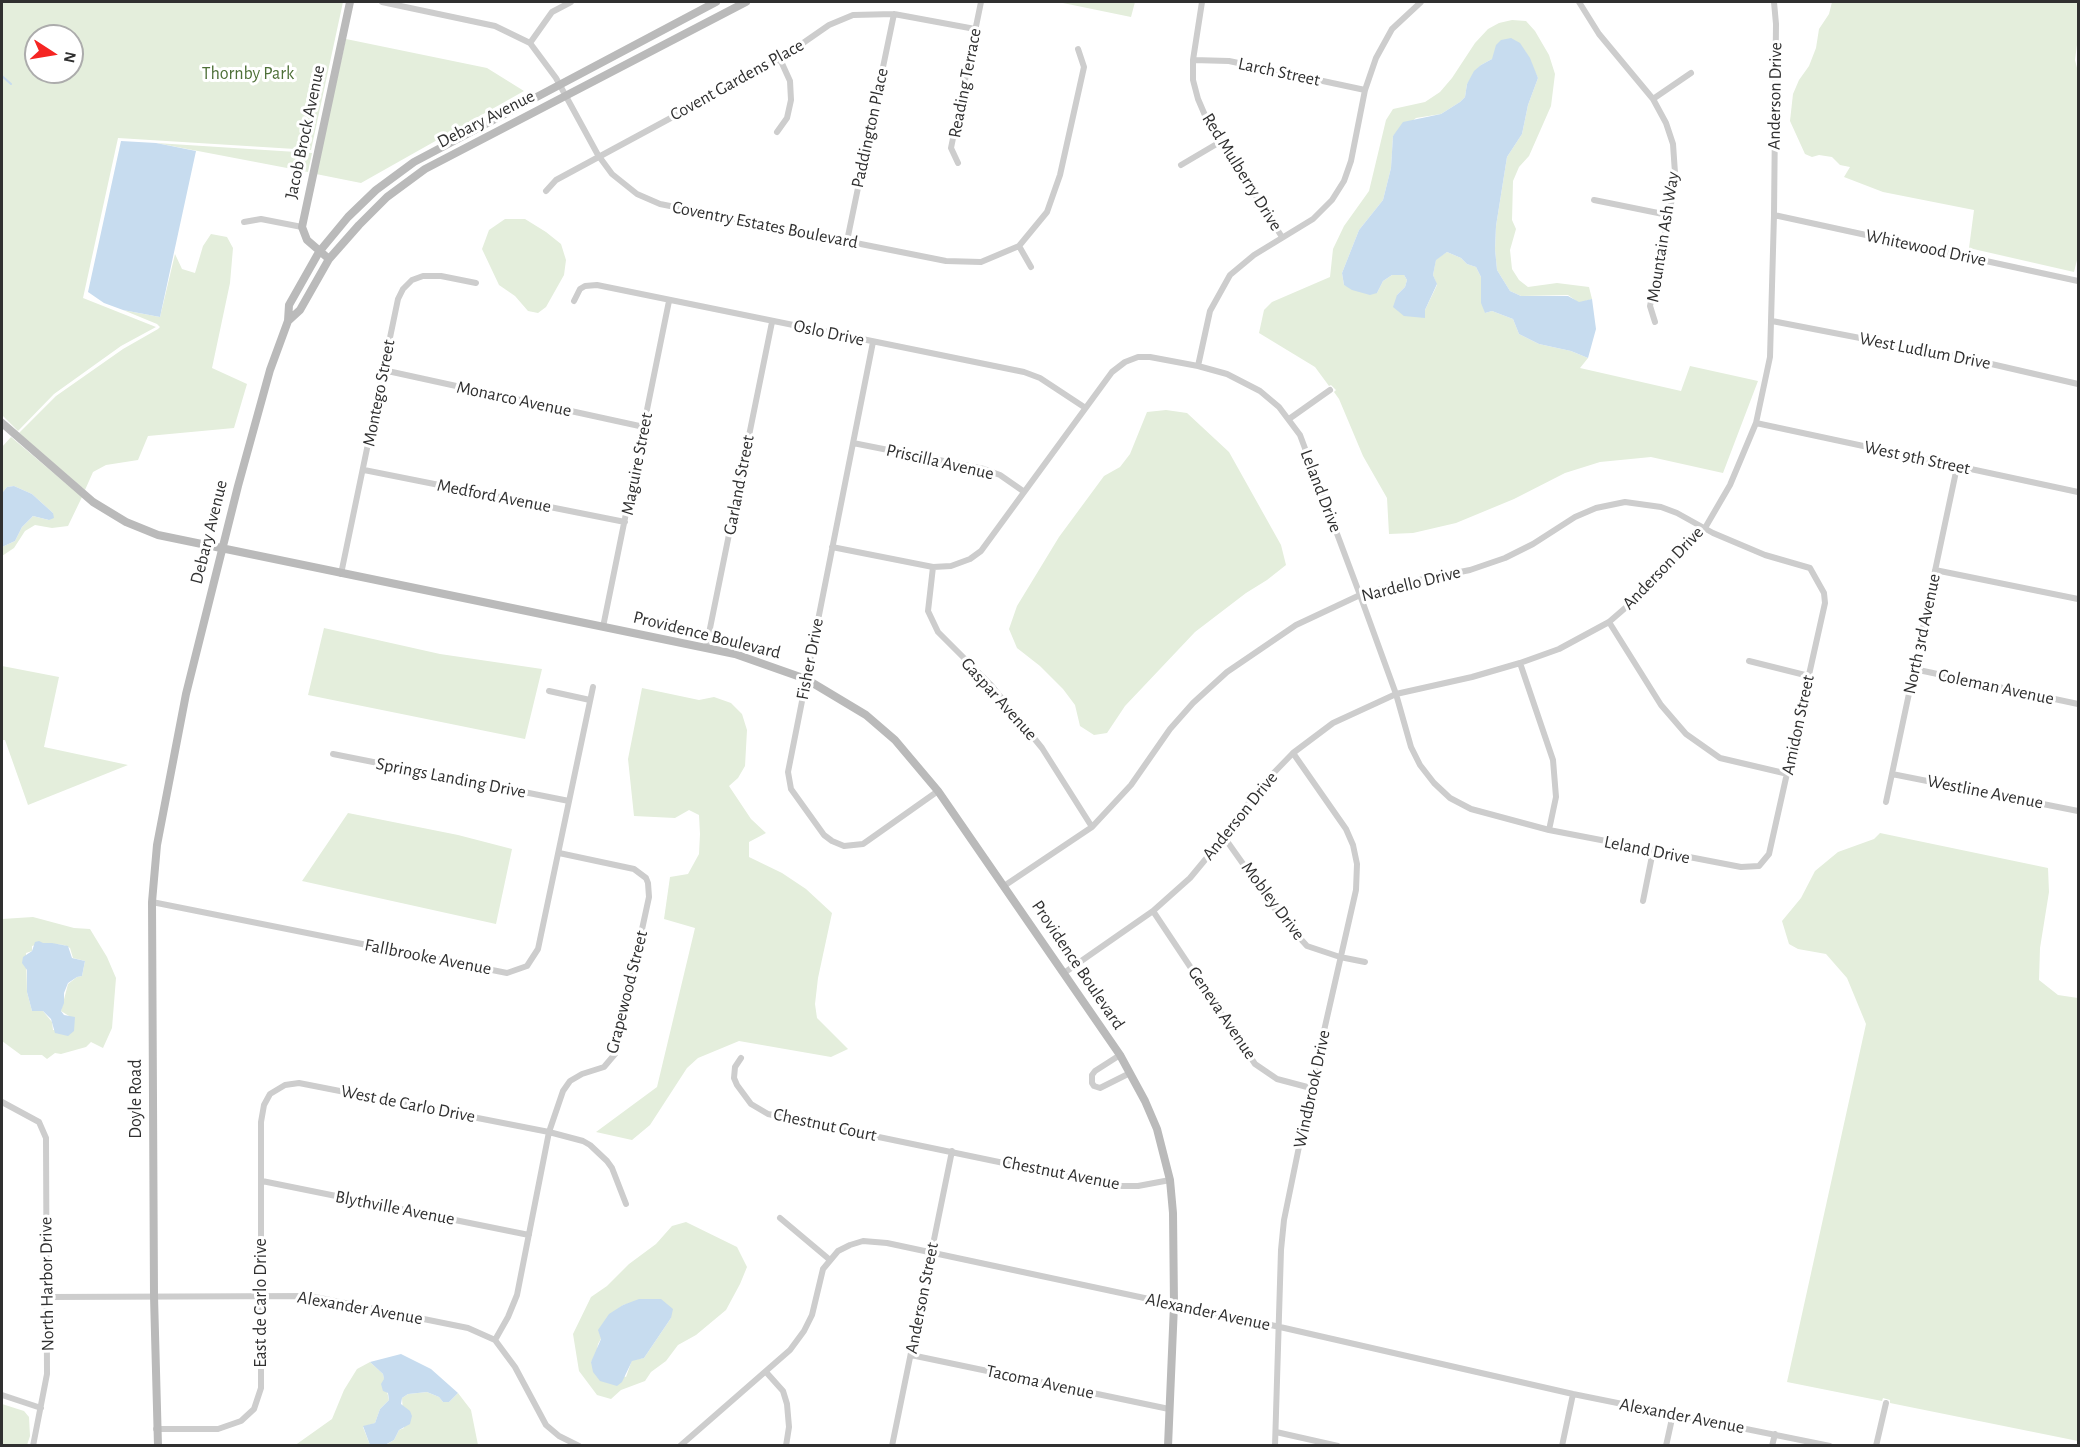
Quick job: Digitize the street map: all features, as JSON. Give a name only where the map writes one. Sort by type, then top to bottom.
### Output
[{"type":"main road","name":"Jacob Brock Avenue","points":[[329,260],[307,240],[302,227],[350,2]]},
{"type":"main road","name":"Debary Avenue","points":[[174,754],[186,694],[222,548],[267,381],[288,321],[289,305],[318,252],[376,190],[414,162],[716,2]]},
{"type":"main road","name":"Debary Avenue","points":[[288,321],[300,310],[329,260],[359,225],[387,197],[425,170],[746,2]]},
{"type":"main road","name":"Providence Boulevard","points":[[3,428],[93,502],[126,522],[158,535],[706,648],[760,662],[806,679],[866,715],[895,740],[938,790],[1064,973],[1130,1073],[1157,1129],[1170,1180],[1173,1213],[1174,1305],[1168,1446]]},
{"type":"main road","name":"Doyle Road","points":[[158,1446],[154,1296],[152,902],[157,845],[174,754]]},
{"type":"street","name":"Coventry Estates Boulevard","points":[[381,2],[495,26],[530,44],[556,78],[598,156],[612,174],[637,194],[660,204],[946,261],[981,262],[1019,246],[1047,212],[1060,175],[1084,67],[1078,49]]},
{"type":"street","points":[[530,44],[552,12],[571,2]]},
{"type":"street","name":"Reading Terrace","points":[[958,163],[951,148],[981,2]]},
{"type":"street","name":"Red Mulberry Drive","points":[[1202,2],[1192,60],[1193,80],[1198,99],[1220,142],[1282,237]]},
{"type":"street","points":[[1198,366],[1210,311],[1223,284],[1240,264],[1313,219],[1332,200],[1344,181],[1352,160],[1365,90],[1381,46],[1392,29],[1421,2]]},
{"type":"street","name":"Mountain Ash Way","points":[[1579,2],[1599,34],[1653,99],[1666,123],[1675,158],[1674,189],[1650,306],[1655,322]]},
{"type":"street","name":"Anderson Drive","points":[[1064,973],[1153,911],[1190,878],[1224,837],[1261,786],[1293,753],[1333,723],[1396,694],[1520,663],[1559,649],[1609,622],[1646,590],[1705,528],[1730,485],[1756,423],[1767,377],[1772,321],[1774,215],[1776,24],[1774,2]]},
{"type":"street","name":"Covent Gardens Place","points":[[546,191],[556,180],[780,59],[829,25],[853,15],[894,15],[975,29]]},
{"type":"street","name":"Paddington Place","points":[[847,241],[894,15]]},
{"type":"street","points":[[777,132],[787,118],[791,100],[790,81],[780,59]]},
{"type":"street","name":"Larch Street","points":[[1192,60],[1229,61],[1365,90]]},
{"type":"street","points":[[1653,99],[1691,73]]},
{"type":"street","points":[[1181,165],[1220,142]]},
{"type":"street","points":[[1594,200],[1668,215]]},
{"type":"street","name":"Whitewood Drive","points":[[1774,215],[2079,281]]},
{"type":"street","points":[[244,222],[261,219],[302,227]]},
{"type":"street","points":[[1019,246],[1031,267]]},
{"type":"street","name":"Montego Street","points":[[341,574],[398,299],[403,289],[412,280],[423,276],[441,276],[476,283]]},
{"type":"street","name":"Oslo Drive","points":[[574,301],[580,289],[597,285],[1024,372],[1040,378],[1084,407]]},
{"type":"street","name":"Maguire Street","points":[[603,627],[669,301]]},
{"type":"street","name":"West Ludlum Drive","points":[[1772,321],[1974,360],[2079,384]]},
{"type":"street","name":"Garland Street","points":[[706,648],[772,322]]},
{"type":"street","name":"Fisher Drive","points":[[873,342],[788,772],[791,789],[824,835],[844,846],[863,844],[938,790]]},
{"type":"street","name":"Leland Drive","points":[[832,547],[933,567],[951,566],[970,559],[981,551],[1084,407],[1112,372],[1125,362],[1138,357],[1150,357],[1198,366],[1227,375],[1260,391],[1288,419],[1300,435],[1396,694],[1411,747],[1420,765],[1450,798],[1471,809],[1549,830],[1726,866],[1759,866]]},
{"type":"street","name":"Monarco Avenue","points":[[383,370],[644,427]]},
{"type":"street","points":[[1288,419],[1330,390]]},
{"type":"street","name":"West 9th Street","points":[[1756,423],[2079,492]]},
{"type":"street","name":"Priscilla Avenue","points":[[853,443],[984,470],[1000,475],[1023,490]]},
{"type":"street","name":"North 3rd Avenue","points":[[1886,802],[1957,467]]},
{"type":"street","name":"Medford Avenue","points":[[364,470],[625,522]]},
{"type":"street","name":"Nardello Drive","points":[[1004,886],[1092,827],[1131,785],[1170,729],[1193,703],[1227,672],[1296,625],[1360,595],[1404,583],[1470,570],[1505,558],[1533,544],[1575,517],[1596,508],[1625,502],[1661,507],[1677,513],[1765,555],[1810,568],[1819,582]]},
{"type":"street","name":"Gaspar Avenue","points":[[933,567],[928,611],[931,621],[938,632],[990,684],[1042,748],[1092,827]]},
{"type":"street","points":[[1935,570],[2079,598]]},
{"type":"street","name":"Amidon Street","points":[[1759,866],[1769,854],[1825,603],[1819,582]]},
{"type":"street","points":[[1609,622],[1661,705],[1686,734],[1720,758],[1788,774]]},
{"type":"street","points":[[1749,661],[1809,676]]},
{"type":"street","points":[[1520,663],[1553,760],[1556,797],[1549,830]]},
{"type":"street","name":"Coleman Avenue","points":[[1914,669],[2079,704]]},
{"type":"street","name":"Fallbrooke Avenue","points":[[152,902],[507,973],[527,966],[538,949],[592,687]]},
{"type":"street","points":[[549,691],[590,700]]},
{"type":"street","name":"Windbrook Drive","points":[[1275,1446],[1281,1250],[1284,1220],[1356,890],[1357,864],[1353,845],[1346,829],[1293,753]]},
{"type":"street","name":"Springs Landing Drive","points":[[333,754],[569,801]]},
{"type":"street","name":"Westline Avenue","points":[[1892,774],[2079,811]]},
{"type":"street","name":"Mobley Drive","points":[[1224,837],[1280,916],[1307,946],[1340,957],[1365,962]]},
{"type":"street","points":[[1643,901],[1653,851]]},
{"type":"street","name":"Grapewood Street","points":[[495,1340],[517,1295],[549,1132],[566,1085],[582,1074],[604,1067],[615,1054],[649,897],[646,878],[634,869],[559,853]]},
{"type":"street","name":"Geneva Avenue","points":[[1153,911],[1255,1064],[1277,1079],[1311,1088]]},
{"type":"street","points":[[1119,1055],[1095,1071],[1092,1075],[1092,1083],[1100,1088],[1130,1073]]},
{"type":"street","name":"Chestnut Court","points":[[741,1058],[735,1067],[736,1085],[751,1104],[768,1114],[952,1151]]},
{"type":"street","name":"West de Carlo Drive","points":[[270,1094],[285,1085],[299,1083],[549,1132],[583,1141],[603,1156],[612,1168],[626,1204]]},
{"type":"street","name":"East de Carlo Drive","points":[[156,1429],[218,1429],[241,1421],[254,1409],[261,1388],[261,1122],[264,1105],[270,1094]]},
{"type":"street","name":"North Harbor Drive","points":[[2,1102],[39,1122],[46,1138],[47,1374],[33,1446]]},
{"type":"street","name":"Chestnut Avenue","points":[[952,1151],[1119,1186],[1138,1186],[1170,1180]]},
{"type":"street","name":"Anderson Street","points":[[892,1446],[952,1151]]},
{"type":"street","name":"Blythville Avenue","points":[[262,1181],[529,1235]]},
{"type":"street","points":[[680,1446],[790,1350],[812,1315],[821,1275],[830,1260],[780,1218]]},
{"type":"street","name":"Alexander Avenue","points":[[830,1260],[838,1251],[863,1241],[887,1243],[1573,1394],[1830,1446]]},
{"type":"street","name":"Alexander Avenue","points":[[47,1297],[310,1296],[468,1329],[495,1340]]},
{"type":"street","points":[[495,1340],[514,1367],[542,1419],[552,1431],[576,1445]]},
{"type":"street","name":"Tacoma Avenue","points":[[911,1355],[1169,1409]]},
{"type":"street","points":[[766,1372],[783,1391],[788,1404],[789,1427],[786,1446]]},
{"type":"street","points":[[1562,1446],[1573,1394]]},
{"type":"street","points":[[2,1395],[41,1408]]},
{"type":"street","points":[[1876,1446],[1886,1403]]},
{"type":"street","points":[[1666,1446],[1672,1414]]},
{"type":"street","points":[[1276,1432],[1338,1446]]},
{"type":"street","points":[[1772,1446],[1775,1434]]},
{"type":"green space","name":"Thornby Park","points":[[2,2],[343,2],[311,150],[118,138],[83,298],[156,327],[121,346],[54,394],[18,431],[2,415]]},
{"type":"green space","points":[[1058,2],[1135,2],[1131,17]]},
{"type":"green space","points":[[1832,2],[2078,2],[2078,37],[2075,60],[2078,72],[2078,256],[2074,272],[1969,248],[1974,210],[1883,192],[1844,177],[1850,167],[1840,165],[1832,157],[1819,155],[1812,157],[1805,154],[1790,121],[1793,94],[1809,66],[1816,48],[1819,29],[1829,14]]},
{"type":"green space","points":[[1512,20],[1526,21],[1535,31],[1549,55],[1555,74],[1551,106],[1529,156],[1519,167],[1513,181],[1512,220],[1516,229],[1510,250],[1512,269],[1519,280],[1528,287],[1557,283],[1589,287],[1592,299],[1579,303],[1568,295],[1521,296],[1510,291],[1497,270],[1496,226],[1507,157],[1522,134],[1528,105],[1538,78],[1525,51],[1492,59],[1481,65],[1467,84],[1465,97],[1460,102],[1441,114],[1416,118],[1393,136],[1391,168],[1383,200],[1359,230],[1342,273],[1344,285],[1377,293],[1383,281],[1392,275],[1404,275],[1407,280],[1405,287],[1397,295],[1425,318],[1425,310],[1437,285],[1433,275],[1436,259],[1447,252],[1476,267],[1481,277],[1485,313],[1492,311],[1513,319],[1519,334],[1539,344],[1571,351],[1588,358],[1580,368],[1681,391],[1690,366],[1758,381],[1723,473],[1651,457],[1600,462],[1565,473],[1514,499],[1456,523],[1413,533],[1389,534],[1387,498],[1363,456],[1334,392],[1336,390],[1331,385],[1329,386],[1315,367],[1259,333],[1264,310],[1272,302],[1330,277],[1333,249],[1344,226],[1369,191],[1386,120],[1393,109],[1425,102],[1440,92],[1475,43],[1488,29]]},
{"type":"green space","points":[[346,39],[487,68],[524,91],[361,183],[316,174]]},
{"type":"green space","points":[[156,143],[312,153],[308,172]]},
{"type":"green space","points":[[505,219],[525,219],[561,244],[566,260],[564,275],[546,307],[538,313],[528,311],[515,296],[499,285],[482,249],[489,230]]},
{"type":"green space","points":[[211,234],[227,237],[233,248],[230,283],[212,368],[247,384],[234,428],[148,436],[138,460],[106,465],[93,472],[85,490],[19,433],[56,396],[123,349],[160,327],[123,310],[160,317],[175,254],[182,269],[195,273],[203,246]]},
{"type":"green space","points":[[1166,410],[1187,413],[1229,452],[1281,545],[1286,565],[1195,632],[1125,706],[1107,733],[1094,735],[1080,726],[1075,705],[1063,689],[1040,666],[1017,648],[1009,629],[1017,606],[1059,537],[1104,476],[1120,467],[1130,454],[1147,412]]},
{"type":"green space","points":[[11,437],[82,497],[68,526],[52,528],[35,525],[25,531],[14,548],[2,556],[2,547],[15,541],[22,527],[33,516],[49,520],[53,513],[32,494],[14,486],[7,487],[2,493],[2,447]]},
{"type":"green space","points":[[324,628],[440,654],[542,669],[525,739],[308,695]]},
{"type":"green space","points":[[2,666],[59,677],[44,747],[128,765],[28,805],[5,740],[2,740]]},
{"type":"green space","points":[[642,688],[699,700],[714,697],[731,703],[742,714],[747,730],[745,766],[738,778],[729,786],[751,819],[766,833],[749,842],[749,857],[782,873],[806,889],[832,913],[818,978],[815,1004],[817,1018],[848,1049],[831,1057],[739,1041],[698,1058],[687,1068],[650,1125],[632,1140],[596,1132],[657,1087],[695,928],[664,919],[670,877],[688,874],[699,854],[700,834],[699,815],[689,810],[675,818],[634,816],[628,759]]},
{"type":"green space","points":[[348,813],[458,835],[512,849],[496,924],[302,881]]},
{"type":"green space","points":[[1880,833],[2048,868],[2049,892],[2040,948],[2039,980],[2058,995],[2078,998],[2078,1441],[1890,1403],[1890,1400],[1883,1398],[1882,1401],[1787,1382],[1866,1024],[1847,978],[1826,954],[1798,949],[1789,944],[1782,921],[1801,898],[1815,871],[1838,852],[1874,839]]},
{"type":"green space","points":[[33,917],[74,928],[90,929],[107,957],[116,978],[112,1028],[103,1048],[91,1042],[86,1047],[61,1054],[55,1053],[47,1059],[42,1055],[21,1055],[2,1041],[2,919]],"holes":[[[43,943],[64,945],[70,948],[73,958],[85,961],[82,976],[68,984],[61,1011],[69,1016],[74,1031],[53,1030],[52,1022],[43,1011],[32,1011],[27,992],[26,953],[32,951],[32,946]]]},
{"type":"green space","points":[[686,1222],[737,1247],[747,1267],[740,1284],[726,1310],[696,1335],[678,1345],[666,1361],[651,1372],[645,1381],[621,1390],[611,1399],[597,1395],[579,1371],[573,1334],[591,1297],[656,1244],[672,1226]],"holes":[[[634,1302],[671,1318],[644,1358],[632,1360],[626,1377],[591,1362],[617,1310],[623,1305]]]},
{"type":"green space","points":[[370,1362],[383,1374],[389,1400],[380,1409],[375,1423],[363,1427],[370,1445],[294,1446],[332,1419],[344,1390],[357,1369]]},
{"type":"green space","points":[[427,1392],[439,1397],[443,1402],[449,1402],[458,1393],[471,1410],[478,1445],[384,1446],[394,1440],[399,1430],[404,1428],[402,1398],[408,1394]]},
{"type":"green space","points":[[2,1404],[24,1411],[29,1417],[30,1436],[27,1445],[2,1445]]},
{"type":"water","points":[[1511,38],[1520,43],[1530,58],[1538,78],[1528,105],[1522,134],[1507,157],[1496,226],[1497,270],[1510,291],[1521,296],[1568,296],[1579,302],[1592,299],[1596,329],[1588,358],[1571,351],[1539,344],[1519,334],[1513,319],[1492,311],[1485,313],[1481,303],[1481,277],[1476,267],[1447,252],[1436,260],[1433,275],[1437,284],[1425,310],[1425,318],[1404,316],[1393,307],[1397,295],[1405,287],[1407,280],[1404,275],[1392,275],[1383,281],[1377,293],[1370,295],[1344,285],[1342,273],[1359,230],[1383,200],[1391,168],[1393,136],[1403,122],[1441,114],[1460,102],[1465,97],[1467,84],[1474,71],[1492,59],[1496,45],[1501,40]]},
{"type":"water","points":[[121,141],[156,143],[196,151],[160,317],[123,310],[104,303],[88,292]]},
{"type":"water","points":[[14,486],[32,494],[53,513],[54,518],[49,520],[33,516],[22,527],[15,541],[2,547],[2,493],[7,487]]},
{"type":"water","points":[[35,942],[68,946],[72,958],[85,961],[82,976],[68,983],[64,993],[61,1011],[64,1015],[75,1017],[74,1031],[68,1036],[55,1033],[51,1019],[43,1011],[32,1011],[27,992],[27,970],[22,963],[23,957],[32,951]]},
{"type":"water","points":[[639,1299],[661,1299],[673,1309],[671,1318],[644,1358],[632,1361],[622,1382],[617,1386],[600,1381],[593,1372],[591,1362],[601,1339],[598,1330],[609,1314]]},
{"type":"water","points":[[401,1354],[431,1369],[458,1393],[449,1402],[443,1402],[439,1397],[427,1392],[408,1394],[402,1398],[401,1404],[410,1411],[412,1416],[410,1424],[399,1430],[394,1440],[385,1445],[370,1445],[363,1426],[375,1423],[380,1409],[389,1400],[388,1393],[383,1391],[381,1384],[384,1379],[383,1374],[370,1362]]},
{"type":"waterway","points":[[2,76],[11,84]]}]
